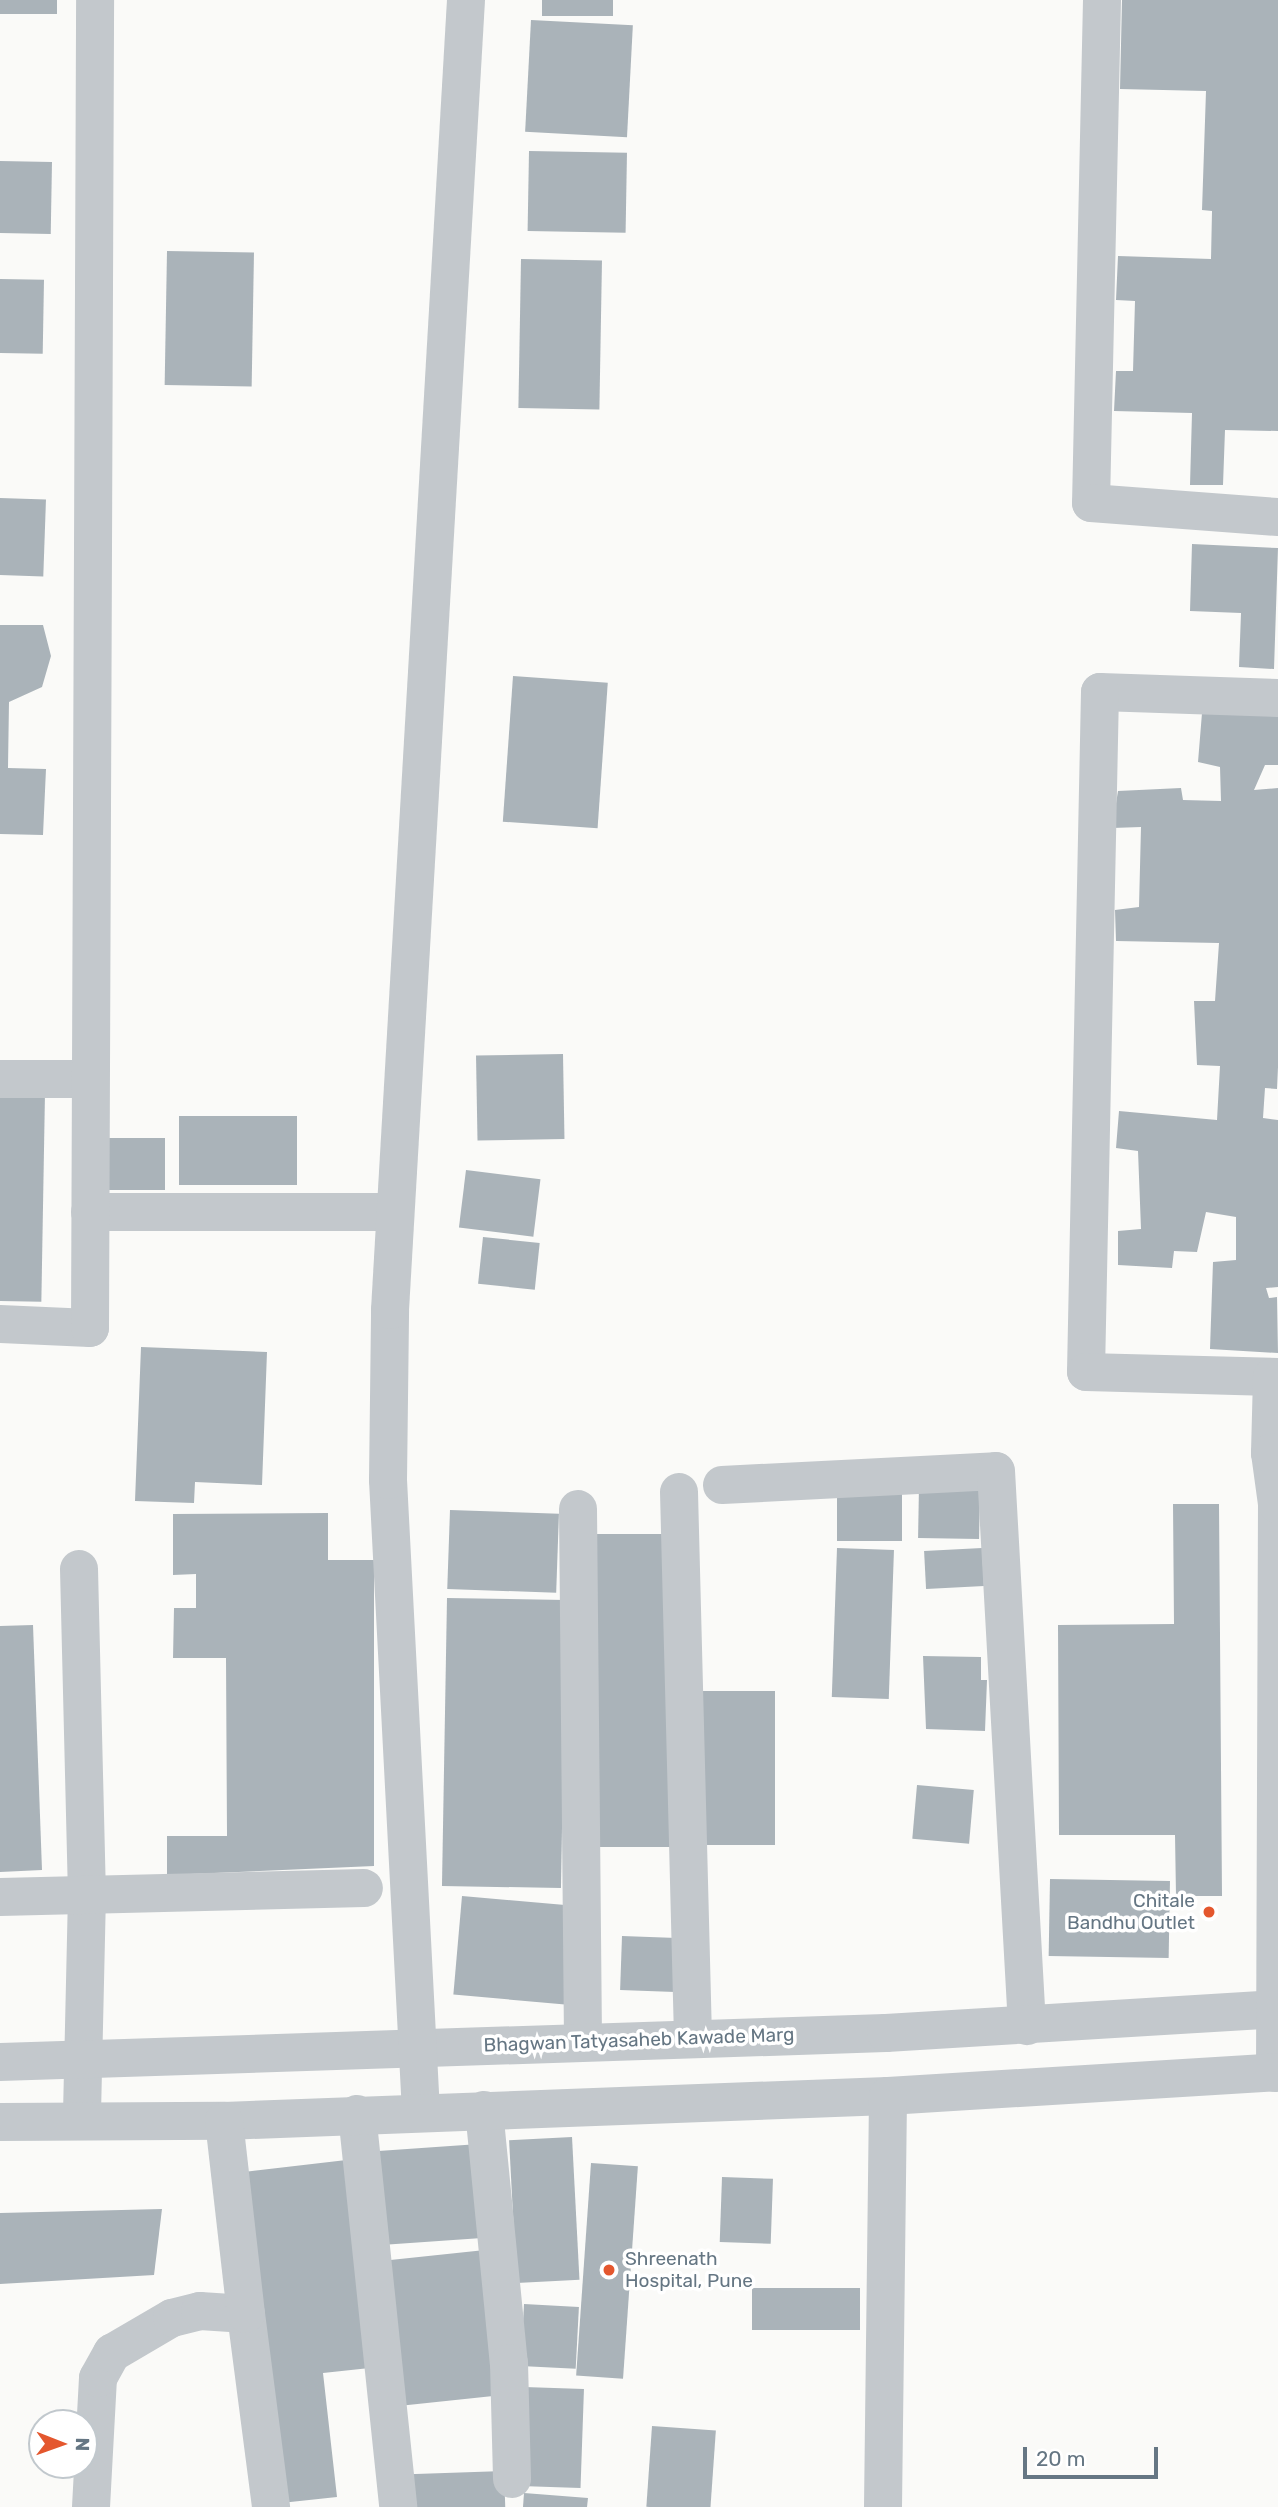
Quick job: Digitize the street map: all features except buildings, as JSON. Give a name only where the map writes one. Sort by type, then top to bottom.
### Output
[{"type":"street","points":[[0,1324],[90,1328],[95,0]]},
{"type":"street","points":[[421,2112],[388,1480],[395,1212],[467,0]]},
{"type":"street","points":[[1102,0],[1091,503],[1278,517]]},
{"type":"street","points":[[0,2122],[224,2121],[888,2096],[1277,2073],[1275,1377],[1086,1372],[1100,692],[1278,698]]},
{"type":"street","points":[[0,1079],[90,1079]]},
{"type":"street","points":[[90,1212],[395,1212]]},
{"type":"street","points":[[722,1485],[996,1471],[1027,2026]]},
{"type":"street","points":[[679,1492],[693,2038]]},
{"type":"street","points":[[578,1509],[583,2041]]},
{"type":"street","points":[[79,1569],[87,1894],[86,2060],[82,2120]]},
{"type":"street","points":[[0,1897],[363,1888]]},
{"type":"street","name":"Bhagwan Tatyasaheb Kawade Marg","points":[[0,2062],[1027,2026],[1277,2009]]},
{"type":"street","points":[[883,2507],[888,2096]]},
{"type":"street","points":[[484,2110],[509,2363],[512,2479]]},
{"type":"street","points":[[357,2114],[398,2507]]},
{"type":"street","points":[[224,2121],[271,2507]]},
{"type":"street","points":[[91,2507],[98,2378],[112,2353],[172,2318],[200,2311],[246,2314]]},
{"type":"place","name":"Chitale Bandhu Outlet","points":[[1209,1912]]},
{"type":"place","name":"Shreenath Hospital, Pune","points":[[609,2270]]}]
